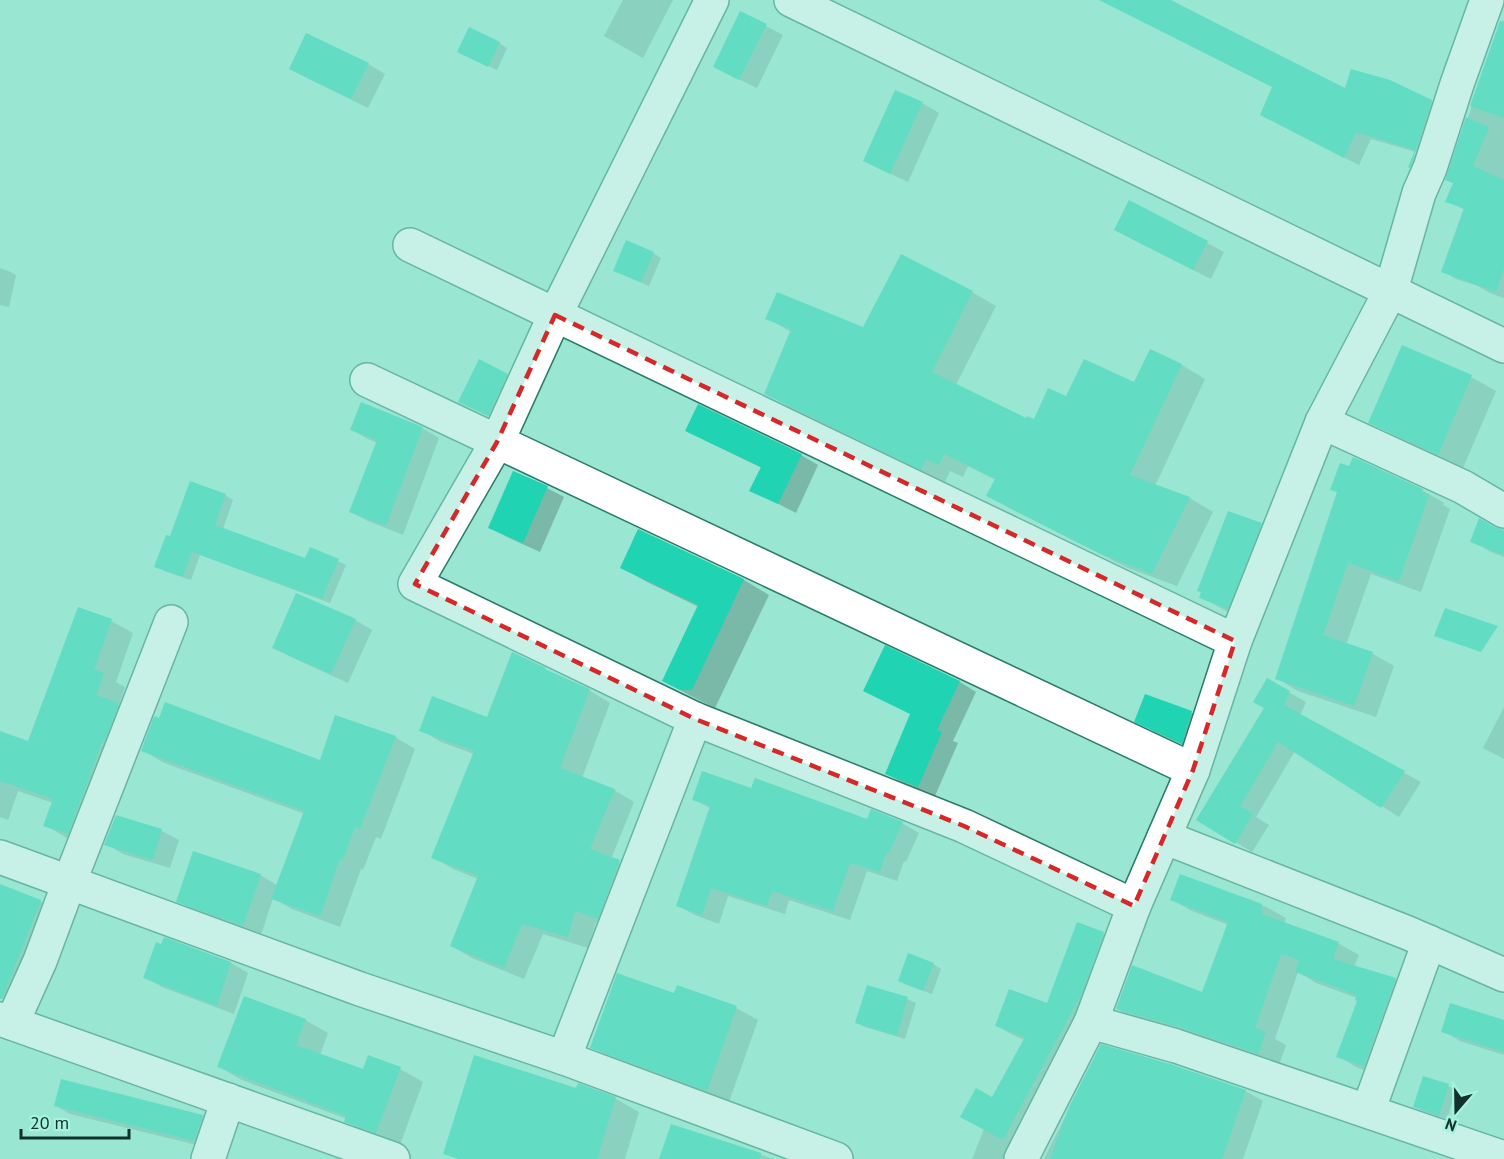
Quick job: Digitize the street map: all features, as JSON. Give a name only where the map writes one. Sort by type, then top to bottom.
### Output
[{"type":"street","points":[[712,0],[555,315],[497,442],[416,584],[695,719],[964,826],[1134,906]]},
{"type":"street","points":[[791,0],[1504,346]]},
{"type":"street","points":[[1021,1159],[1091,1022],[1134,906],[1193,770],[1235,641],[1322,422],[1391,290],[1419,193],[1430,168],[1487,0]]},
{"type":"street","points":[[410,245],[1235,641]]},
{"type":"street","points":[[367,380],[1193,770]]},
{"type":"street","points":[[1322,422],[1463,488],[1504,511]]},
{"type":"street","points":[[171,622],[40,961],[6,1021],[382,1157]]},
{"type":"street","points":[[564,1058],[695,719]]},
{"type":"street","points":[[1164,837],[1429,942],[1504,975]]},
{"type":"street","points":[[0,857],[360,989],[564,1058],[836,1159]]},
{"type":"street","points":[[1368,1112],[1429,942]]},
{"type":"street","points":[[1091,1022],[1176,1046],[1504,1158]]},
{"type":"street","points":[[208,1159],[228,1100]]},
{"type":"highlighted area","points":[[555,315],[1235,641],[1193,770],[1134,906],[964,826],[695,719],[415,584],[497,442]]},
{"type":"building","points":[[1099,0],[1170,0],[1345,88],[1351,69],[1390,80],[1432,100],[1410,168],[1408,167],[1415,150],[1356,132],[1344,158],[1260,115],[1272,87]]},
{"type":"building","points":[[740,11],[767,24],[739,80],[713,67]]},
{"type":"building","points":[[1500,21],[1504,21],[1504,118],[1470,106]]},
{"type":"building","points":[[469,27],[500,42],[488,67],[457,52]]},
{"type":"building","points":[[306,33],[369,63],[351,99],[289,69]]},
{"type":"building","points":[[895,90],[923,102],[890,174],[863,161]]},
{"type":"building","points":[[1466,117],[1489,127],[1473,166],[1504,180],[1504,268],[1496,292],[1441,272],[1464,208],[1445,202],[1453,183],[1445,180]]},
{"type":"building","points":[[1129,200],[1208,241],[1193,270],[1114,230]]},
{"type":"building","points":[[626,240],[654,252],[641,282],[613,271]]},
{"type":"building","points":[[901,254],[973,291],[932,372],[1026,418],[1027,416],[1034,419],[1048,388],[1066,396],[1084,359],[1134,382],[1150,349],[1182,364],[1130,475],[1190,497],[1152,574],[1103,555],[986,496],[995,479],[944,454],[939,465],[926,459],[921,470],[764,394],[791,329],[765,319],[777,292],[863,327]]},
{"type":"building","points":[[1402,345],[1472,375],[1438,455],[1368,423]]},
{"type":"building","points":[[479,359],[508,374],[488,416],[458,402]]},
{"type":"building","points":[[361,402],[423,427],[386,526],[349,512],[377,440],[350,430]]},
{"type":"building","points":[[698,404],[802,454],[778,504],[749,491],[761,467],[685,431]]},
{"type":"building","points":[[1353,457],[1423,489],[1421,492],[1429,495],[1399,581],[1348,563],[1323,635],[1373,652],[1354,706],[1275,679],[1337,492],[1330,490],[1340,463],[1349,466]]},
{"type":"building","points":[[513,471],[548,486],[523,543],[488,528]]},
{"type":"building","points":[[190,481],[226,494],[215,525],[305,558],[310,547],[339,559],[322,599],[192,552],[183,577],[154,567],[166,535],[170,536]]},
{"type":"building","points":[[1228,511],[1262,523],[1228,609],[1199,598],[1201,592],[1197,591]]},
{"type":"building","points":[[1479,518],[1504,530],[1504,555],[1470,542]]},
{"type":"building","points":[[638,529],[744,579],[692,690],[680,690],[662,681],[698,605],[620,568]]},
{"type":"building","points":[[296,593],[356,619],[331,674],[272,648]]},
{"type":"building","points":[[78,607],[112,619],[94,669],[104,673],[96,695],[119,703],[68,834],[43,826],[53,799],[0,781],[0,731],[28,741]]},
{"type":"building","points":[[1445,608],[1498,626],[1481,652],[1434,636]]},
{"type":"building","points":[[885,645],[960,681],[937,730],[942,732],[918,787],[885,774],[910,714],[863,691]]},
{"type":"building","points":[[512,652],[590,689],[560,768],[615,789],[590,849],[620,860],[598,919],[575,911],[568,937],[522,924],[504,968],[450,946],[478,876],[431,858],[474,751],[419,731],[432,696],[487,717]]},
{"type":"building","points":[[1267,678],[1290,691],[1284,705],[1405,771],[1381,808],[1278,742],[1240,806],[1253,814],[1235,844],[1196,820],[1264,708],[1253,702]]},
{"type":"building","points":[[1145,694],[1192,711],[1182,744],[1134,722]]},
{"type":"building","points":[[165,702],[320,760],[335,715],[396,736],[360,829],[355,827],[343,860],[340,859],[320,916],[271,899],[304,811],[141,751],[154,716],[159,718]]},
{"type":"building","points":[[702,771],[751,788],[755,778],[867,819],[871,809],[903,822],[889,853],[886,852],[880,872],[850,863],[833,911],[772,891],[767,906],[711,888],[702,915],[676,906],[710,806],[692,800]]},
{"type":"building","points":[[116,815],[162,829],[153,860],[104,845]]},
{"type":"building","points":[[193,851],[261,874],[243,926],[176,902]]},
{"type":"building","points":[[1180,874],[1262,904],[1262,914],[1339,942],[1333,959],[1396,978],[1364,1066],[1336,1057],[1357,1001],[1355,1000],[1357,995],[1295,972],[1299,960],[1281,954],[1255,1028],[1266,1032],[1258,1054],[1182,1028],[1116,1009],[1132,965],[1202,992],[1228,922],[1170,900]]},
{"type":"building","points":[[0,884],[41,900],[2,999],[0,999]]},
{"type":"building","points":[[1077,922],[1104,932],[1082,993],[1003,1140],[960,1117],[976,1088],[992,1097],[1025,1037],[995,1026],[1009,989],[1047,1003]]},
{"type":"building","points":[[164,937],[231,962],[217,1006],[143,978],[156,942],[161,944]]},
{"type":"building","points":[[908,953],[934,963],[923,991],[898,981]]},
{"type":"building","points":[[617,973],[674,993],[677,985],[737,1006],[707,1091],[590,1048]]},
{"type":"building","points":[[867,985],[908,997],[897,1036],[855,1023]]},
{"type":"building","points":[[244,996],[306,1019],[296,1045],[363,1069],[368,1055],[401,1067],[376,1133],[344,1122],[346,1116],[217,1067]]},
{"type":"building","points":[[1450,1003],[1504,1020],[1504,1052],[1441,1032]]},
{"type":"building","points":[[1101,1044],[1170,1064],[1246,1090],[1222,1159],[1050,1159],[1069,1107]]},
{"type":"building","points":[[474,1055],[576,1088],[578,1083],[616,1097],[597,1159],[458,1159],[443,1154]]},
{"type":"building","points":[[1423,1076],[1449,1084],[1439,1116],[1413,1107]]},
{"type":"building","points":[[61,1079],[203,1115],[194,1141],[54,1106]]},
{"type":"building","points":[[671,1124],[761,1153],[760,1159],[659,1159]]}]
